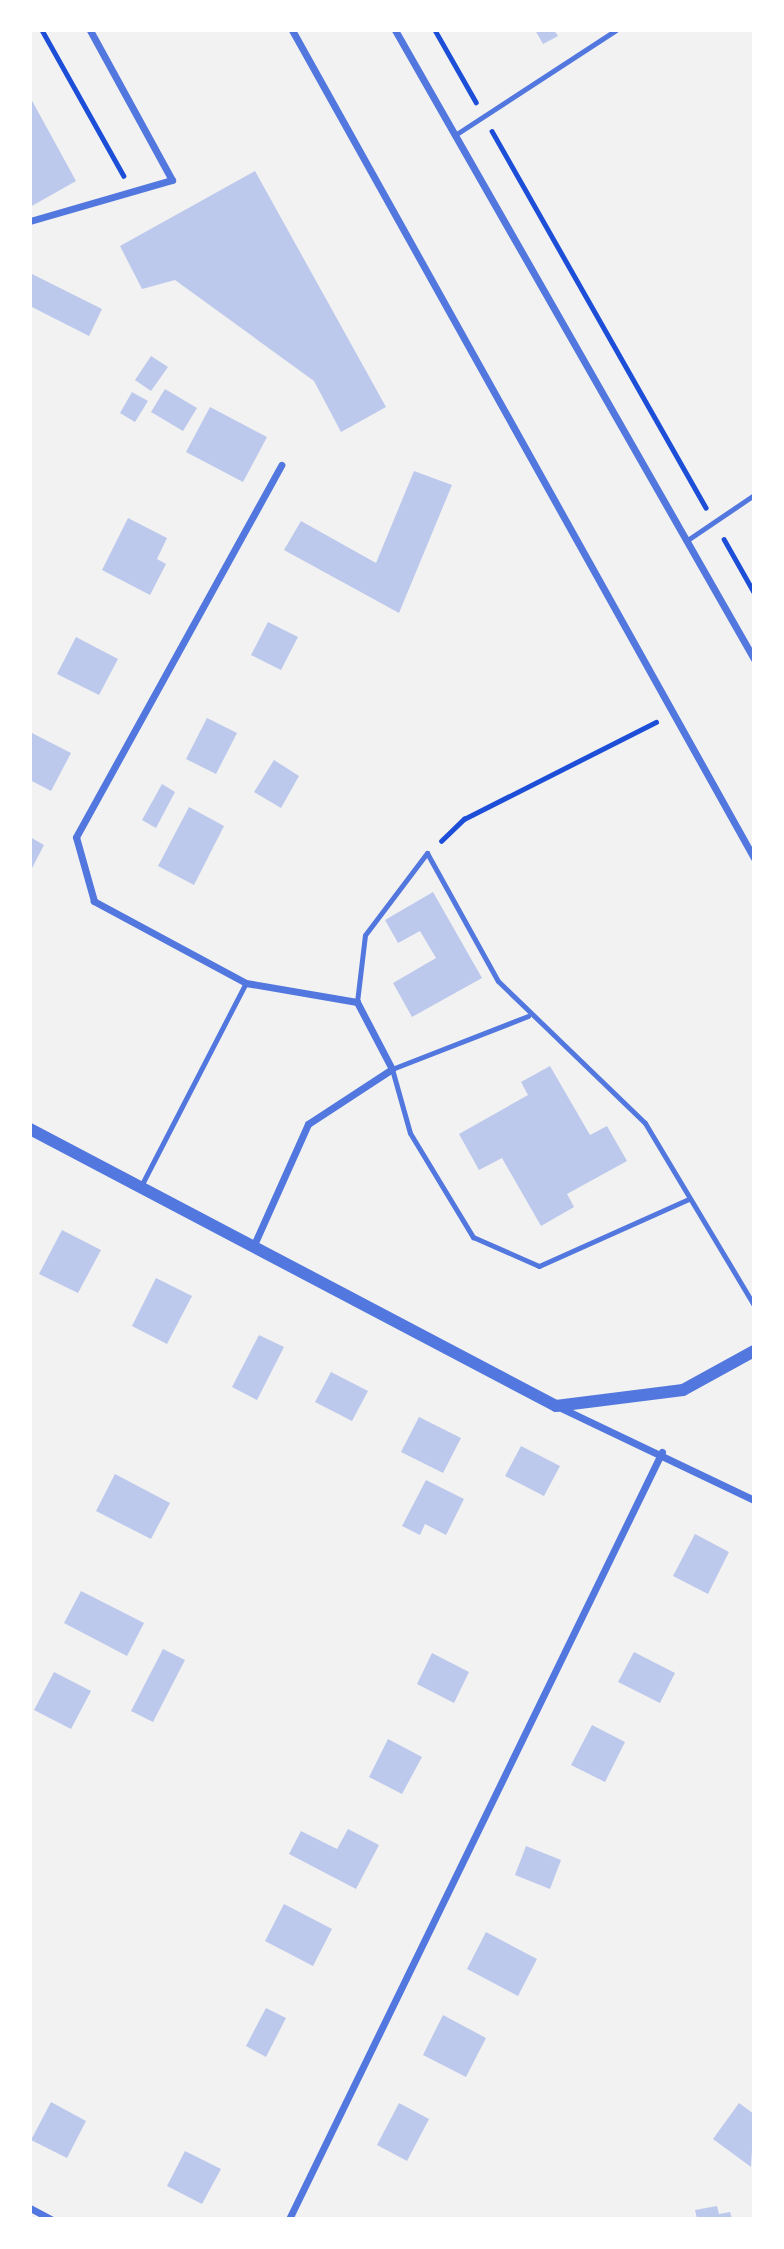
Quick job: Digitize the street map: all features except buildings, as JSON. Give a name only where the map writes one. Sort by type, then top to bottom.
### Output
[{"type":"street","points":[[30,221],[172,180],[90,30]]},
{"type":"street","points":[[292,30],[754,858]]},
{"type":"street","points":[[395,30],[754,659]]},
{"type":"street","points":[[253,1247],[309,1124],[392,1069],[357,1002],[246,983],[94,901],[76,837],[281,466]]},
{"type":"street","points":[[30,1129],[556,1406],[662,1452],[754,1500]]},
{"type":"street","points":[[556,1406],[683,1390],[754,1351]]},
{"type":"street","points":[[289,2219],[662,1452]]},
{"type":"street","points":[[30,2208],[51,2219]]},
{"type":"lane","points":[[455,135],[616,30]]},
{"type":"lane","points":[[686,541],[754,495]]},
{"type":"lane","points":[[357,1002],[365,935],[427,853],[498,981],[528,1016],[645,1123],[754,1305]]},
{"type":"lane","points":[[141,1186],[246,983]]},
{"type":"lane","points":[[528,1016],[392,1069],[410,1133],[473,1237],[539,1266],[689,1199]]},
{"type":"path","points":[[42,30],[132,191]]},
{"type":"path","points":[[435,30],[482,113]]},
{"type":"path","points":[[489,125],[713,520]]},
{"type":"path","points":[[720,532],[754,592]]},
{"type":"path","points":[[427,853],[464,819],[673,713]]}]
